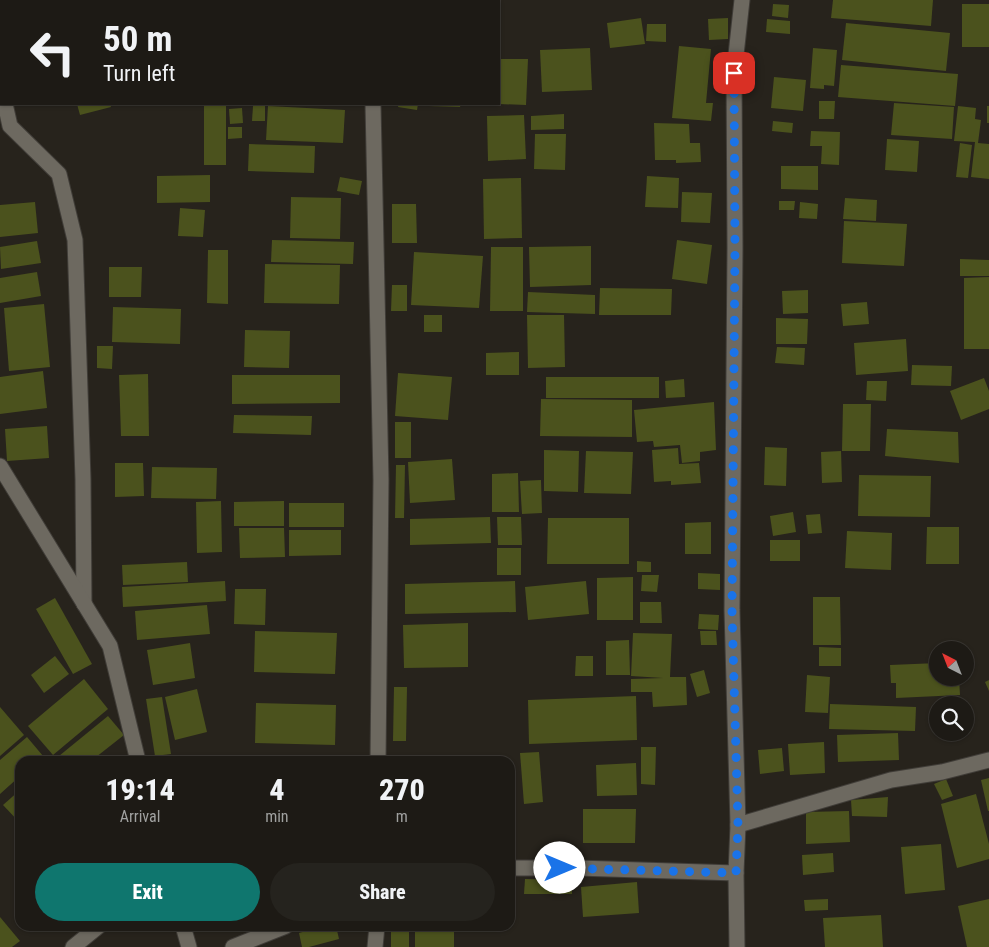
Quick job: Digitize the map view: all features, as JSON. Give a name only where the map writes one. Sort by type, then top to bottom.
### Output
[{"type":"street","points":[[737,947],[736,873],[738,825],[732,610],[735,248],[734,73],[742,0]]},
{"type":"street","points":[[4,105],[10,126],[59,174],[75,240],[83,479],[84,604]]},
{"type":"street","points":[[373,105],[381,480],[378,756]]},
{"type":"street","points":[[0,466],[110,646],[137,756]]},
{"type":"street","points":[[738,825],[891,780],[942,772],[989,760]]},
{"type":"street","points":[[515,868],[736,873]]},
{"type":"street","points":[[73,947],[93,931]]},
{"type":"street","points":[[184,931],[189,947]]},
{"type":"street","points":[[233,947],[273,931]]},
{"type":"street","points":[[375,947],[377,931]]},
{"type":"building","points":[[833,0],[933,0],[931,26],[831,18]]},
{"type":"building","points":[[773,4],[789,5],[788,18],[772,16]]},
{"type":"building","points":[[962,4],[989,4],[989,47],[962,47]]},
{"type":"building","points":[[641,18],[645,44],[610,48],[607,23]]},
{"type":"building","points":[[728,18],[728,39],[709,40],[708,19]]},
{"type":"building","points":[[767,19],[790,21],[790,34],[766,32]]},
{"type":"building","points":[[846,23],[950,33],[946,71],[842,60]]},
{"type":"building","points":[[647,24],[666,24],[666,42],[646,41]]},
{"type":"building","points":[[679,46],[711,49],[706,103],[713,103],[711,121],[672,118]]},
{"type":"building","points":[[590,48],[592,90],[542,92],[540,50]]},
{"type":"building","points":[[813,48],[837,50],[834,86],[824,85],[824,89],[810,88]]},
{"type":"building","points":[[500,59],[528,59],[526,105],[500,104]]},
{"type":"building","points":[[841,65],[958,74],[955,106],[838,97]]},
{"type":"building","points":[[774,77],[806,80],[803,111],[771,108]]},
{"type":"building","points":[[819,101],[835,101],[834,119],[819,119]]},
{"type":"building","points":[[894,103],[954,107],[952,139],[891,135]]},
{"type":"building","points":[[77,105],[110,105],[111,107],[80,115]]},
{"type":"building","points":[[204,105],[226,105],[226,165],[204,165]]},
{"type":"building","points":[[399,105],[418,105],[417,110],[398,107]]},
{"type":"building","points":[[428,105],[461,105],[460,107]]},
{"type":"building","points":[[253,106],[265,106],[265,121],[252,121]]},
{"type":"building","points":[[268,106],[345,110],[343,143],[266,140]]},
{"type":"building","points":[[958,106],[976,108],[975,119],[981,120],[978,143],[989,144],[989,179],[971,177],[975,142],[954,141]]},
{"type":"building","points":[[987,106],[989,106],[989,123],[987,123]]},
{"type":"building","points":[[242,108],[243,123],[230,124],[229,109]]},
{"type":"building","points":[[564,114],[564,129],[531,130],[531,116]]},
{"type":"building","points":[[524,115],[526,159],[488,161],[487,116]]},
{"type":"building","points":[[773,121],[793,123],[792,133],[772,131]]},
{"type":"building","points":[[654,123],[689,124],[690,143],[700,143],[701,162],[676,163],[676,160],[655,160]]},
{"type":"building","points":[[228,127],[242,127],[242,138],[228,139]]},
{"type":"building","points":[[811,131],[840,132],[839,165],[821,164],[822,146],[810,146]]},
{"type":"building","points":[[535,134],[566,134],[565,170],[534,169]]},
{"type":"building","points":[[887,139],[919,141],[917,172],[885,170]]},
{"type":"building","points":[[960,143],[972,145],[968,178],[956,177]]},
{"type":"building","points":[[249,144],[315,146],[314,173],[248,171]]},
{"type":"building","points":[[781,166],[818,166],[818,190],[781,189]]},
{"type":"building","points":[[210,175],[210,202],[157,203],[157,176]]},
{"type":"building","points":[[647,176],[679,178],[678,208],[645,207]]},
{"type":"building","points":[[340,177],[362,181],[359,195],[337,191]]},
{"type":"building","points":[[521,178],[522,238],[484,239],[483,179]]},
{"type":"building","points":[[682,192],[712,193],[710,223],[681,222]]},
{"type":"building","points":[[291,197],[341,198],[340,239],[290,238]]},
{"type":"building","points":[[845,198],[877,200],[876,221],[843,219]]},
{"type":"building","points":[[779,201],[795,201],[794,210],[779,210]]},
{"type":"building","points":[[35,202],[38,233],[0,237],[0,205]]},
{"type":"building","points":[[800,202],[818,204],[817,219],[799,218]]},
{"type":"building","points":[[392,204],[416,204],[417,243],[392,243]]},
{"type":"building","points":[[180,208],[205,210],[203,237],[178,236]]},
{"type":"building","points":[[844,221],[907,224],[904,266],[842,263]]},
{"type":"building","points":[[272,240],[354,242],[353,264],[271,262]]},
{"type":"building","points":[[677,240],[712,245],[707,284],[672,279]]},
{"type":"building","points":[[37,241],[41,263],[1,269],[0,247]]},
{"type":"building","points":[[591,246],[591,285],[530,287],[529,247]]},
{"type":"building","points":[[491,247],[523,247],[523,311],[490,311]]},
{"type":"building","points":[[208,250],[228,250],[228,304],[207,303]]},
{"type":"building","points":[[414,252],[483,256],[479,308],[411,305]]},
{"type":"building","points":[[960,259],[989,260],[989,276],[960,276]]},
{"type":"building","points":[[265,264],[340,265],[339,304],[264,303]]},
{"type":"building","points":[[109,267],[142,267],[141,297],[109,297]]},
{"type":"building","points":[[37,272],[41,296],[0,303],[0,278]]},
{"type":"building","points":[[989,277],[989,349],[964,349],[964,278]]},
{"type":"building","points":[[392,285],[407,285],[407,311],[391,311]]},
{"type":"building","points":[[600,288],[672,289],[671,315],[599,315]]},
{"type":"building","points":[[808,290],[808,313],[783,314],[782,291]]},
{"type":"building","points":[[528,292],[595,295],[595,314],[527,312]]},
{"type":"building","points":[[867,302],[869,324],[843,326],[841,304]]},
{"type":"building","points":[[44,304],[50,367],[9,371],[4,308]]},
{"type":"building","points":[[113,307],[181,309],[180,344],[112,342]]},
{"type":"building","points":[[424,315],[442,315],[442,332],[424,332]]},
{"type":"building","points":[[527,315],[564,315],[565,367],[528,368]]},
{"type":"building","points":[[776,318],[808,319],[807,344],[776,344]]},
{"type":"building","points":[[245,330],[290,331],[289,368],[244,367]]},
{"type":"building","points":[[906,339],[908,371],[856,375],[854,343]]},
{"type":"building","points":[[97,346],[113,346],[112,369],[97,368]]},
{"type":"building","points":[[777,347],[805,348],[804,365],[775,363]]},
{"type":"building","points":[[519,352],[519,375],[486,375],[486,353]]},
{"type":"building","points":[[912,365],[952,366],[951,386],[911,385]]},
{"type":"building","points":[[43,371],[47,408],[0,414],[0,377]]},
{"type":"building","points":[[398,373],[452,377],[448,420],[395,416]]},
{"type":"building","points":[[148,374],[149,436],[121,436],[119,375]]},
{"type":"building","points":[[232,375],[340,375],[340,403],[232,404]]},
{"type":"building","points":[[546,377],[659,377],[659,398],[546,398]]},
{"type":"building","points":[[984,378],[989,391],[989,409],[961,420],[950,391]]},
{"type":"building","points":[[684,379],[685,397],[666,398],[665,381]]},
{"type":"building","points":[[867,381],[887,381],[886,401],[866,400]]},
{"type":"building","points":[[541,399],[632,400],[632,437],[540,436]]},
{"type":"building","points":[[714,402],[716,450],[700,452],[700,461],[682,463],[680,445],[654,447],[653,441],[637,442],[634,410]]},
{"type":"building","points":[[843,404],[871,404],[870,451],[842,451]]},
{"type":"building","points":[[234,415],[312,416],[311,435],[233,433]]},
{"type":"building","points":[[395,422],[411,422],[411,458],[395,458]]},
{"type":"building","points":[[47,426],[49,458],[7,461],[5,429]]},
{"type":"building","points":[[887,429],[958,432],[959,463],[885,456]]},
{"type":"building","points":[[765,447],[787,448],[786,486],[764,485]]},
{"type":"building","points":[[678,448],[679,464],[699,463],[701,483],[671,485],[671,481],[654,482],[652,450]]},
{"type":"building","points":[[544,450],[579,451],[578,492],[544,491]]},
{"type":"building","points":[[586,451],[633,452],[631,494],[584,493]]},
{"type":"building","points":[[841,451],[842,482],[822,483],[821,452]]},
{"type":"building","points":[[452,459],[455,500],[410,503],[408,462]]},
{"type":"building","points":[[115,463],[143,463],[144,496],[115,497]]},
{"type":"building","points":[[396,465],[405,465],[404,518],[395,518]]},
{"type":"building","points":[[152,467],[217,468],[216,499],[151,498]]},
{"type":"building","points":[[518,473],[519,512],[492,512],[492,474]]},
{"type":"building","points":[[859,475],[931,476],[930,517],[858,516]]},
{"type":"building","points":[[541,480],[542,513],[522,514],[520,481]]},
{"type":"building","points":[[221,501],[222,552],[197,553],[196,502]]},
{"type":"building","points":[[284,501],[284,526],[234,526],[234,502]]},
{"type":"building","points":[[289,503],[344,503],[344,527],[289,527]]},
{"type":"building","points":[[793,512],[796,532],[773,536],[770,516]]},
{"type":"building","points":[[820,514],[822,533],[808,534],[806,515]]},
{"type":"building","points":[[490,517],[491,543],[410,545],[410,519]]},
{"type":"building","points":[[497,517],[521,517],[522,545],[498,545]]},
{"type":"building","points":[[548,518],[629,518],[629,564],[547,564]]},
{"type":"building","points":[[711,522],[711,554],[685,554],[685,523]]},
{"type":"building","points":[[927,527],[959,527],[959,564],[926,564]]},
{"type":"building","points":[[239,528],[284,528],[285,557],[240,558]]},
{"type":"building","points":[[289,530],[341,530],[341,555],[289,556]]},
{"type":"building","points":[[847,531],[892,533],[891,570],[845,568]]},
{"type":"building","points":[[770,540],[800,540],[800,561],[770,561]]},
{"type":"building","points":[[497,548],[521,548],[521,575],[497,575]]},
{"type":"building","points":[[637,561],[651,562],[651,572],[637,572]]},
{"type":"building","points":[[187,562],[188,582],[123,585],[122,565]]},
{"type":"building","points":[[698,573],[720,574],[720,590],[698,589]]},
{"type":"building","points":[[642,575],[659,575],[657,592],[641,591]]},
{"type":"building","points":[[633,577],[633,620],[597,620],[597,578]]},
{"type":"building","points":[[225,581],[226,601],[123,607],[122,587]]},
{"type":"building","points":[[515,581],[516,612],[405,614],[405,584]]},
{"type":"building","points":[[586,581],[589,614],[528,620],[525,587]]},
{"type":"building","points":[[235,589],[266,589],[265,625],[234,624]]},
{"type":"building","points":[[813,597],[840,597],[841,645],[813,645]]},
{"type":"building","points":[[55,598],[92,664],[73,674],[36,609]]},
{"type":"building","points":[[640,602],[661,602],[662,623],[640,623]]},
{"type":"building","points":[[207,605],[210,634],[137,640],[135,611]]},
{"type":"building","points":[[699,614],[719,615],[718,630],[698,629]]},
{"type":"building","points":[[468,623],[468,667],[404,668],[403,625]]},
{"type":"building","points":[[255,631],[337,633],[335,674],[254,672]]},
{"type":"building","points":[[700,631],[716,631],[717,645],[701,645]]},
{"type":"building","points":[[633,633],[672,634],[670,677],[686,677],[687,705],[653,707],[652,692],[631,692],[631,679],[663,678],[631,676]]},
{"type":"building","points":[[629,640],[630,675],[606,675],[606,641]]},
{"type":"building","points":[[190,643],[195,678],[153,685],[147,650]]},
{"type":"building","points":[[819,647],[841,648],[841,666],[819,666]]},
{"type":"building","points":[[55,656],[69,674],[44,693],[31,675]]},
{"type":"building","points":[[576,656],[593,656],[593,676],[575,676]]},
{"type":"building","points":[[929,663],[929,686],[959,686],[960,695],[896,698],[896,683],[891,683],[890,665]]},
{"type":"building","points":[[704,670],[710,693],[697,697],[690,674]]},
{"type":"building","points":[[807,675],[830,677],[828,713],[805,712]]},
{"type":"building","points":[[84,679],[108,709],[53,755],[28,726]]},
{"type":"building","points":[[989,680],[989,691],[985,682]]},
{"type":"building","points":[[394,687],[407,687],[406,741],[393,741]]},
{"type":"building","points":[[197,689],[207,732],[175,740],[165,697]]},
{"type":"building","points":[[636,696],[637,740],[529,744],[528,700]]},
{"type":"building","points":[[162,697],[171,754],[155,756],[146,699]]},
{"type":"building","points":[[256,703],[336,705],[335,745],[255,743]]},
{"type":"building","points":[[830,704],[916,707],[915,731],[829,729]]},
{"type":"building","points":[[0,707],[24,735],[0,756]]},
{"type":"building","points":[[108,716],[124,735],[97,756],[59,756]]},
{"type":"building","points":[[898,733],[899,760],[838,762],[837,735]]},
{"type":"building","points":[[27,737],[43,756],[15,756],[15,780],[0,794],[0,760]]},
{"type":"building","points":[[824,742],[825,773],[790,775],[788,744]]},
{"type":"building","points":[[641,747],[656,747],[655,785],[641,784]]},
{"type":"building","points":[[782,748],[784,771],[760,774],[758,750]]},
{"type":"building","points":[[539,752],[543,802],[524,804],[520,753]]},
{"type":"building","points":[[636,763],[637,795],[597,796],[596,765]]},
{"type":"building","points":[[989,778],[989,811],[988,811],[981,780]]},
{"type":"building","points":[[946,779],[953,796],[942,800],[934,784]]},
{"type":"building","points":[[15,794],[15,818],[3,805]]},
{"type":"building","points":[[976,794],[989,844],[989,859],[957,868],[941,804]]},
{"type":"building","points":[[888,797],[887,817],[852,816],[851,800]]},
{"type":"building","points":[[583,809],[636,809],[635,843],[583,843]]},
{"type":"building","points":[[849,811],[850,842],[806,844],[806,812]]},
{"type":"building","points":[[941,844],[945,890],[905,894],[901,847]]},
{"type":"building","points":[[833,853],[834,872],[803,875],[802,855]]},
{"type":"building","points":[[525,879],[572,880],[572,894],[524,894]]},
{"type":"building","points":[[637,882],[639,913],[583,917],[581,887]]},
{"type":"building","points":[[828,899],[828,910],[805,911],[804,900]]},
{"type":"building","points":[[989,899],[989,947],[967,947],[958,906]]},
{"type":"building","points":[[881,915],[883,947],[825,947],[823,918]]},
{"type":"building","points":[[0,917],[20,941],[12,947],[0,947]]},
{"type":"building","points":[[306,931],[337,931],[339,939],[302,947],[299,933]]},
{"type":"building","points":[[391,931],[409,931],[409,947],[391,947]]},
{"type":"building","points":[[415,931],[454,931],[454,947],[415,947]]},
{"type":"route","points":[[560,868],[736,873],[738,825],[732,610],[735,248],[734,73]]}]
